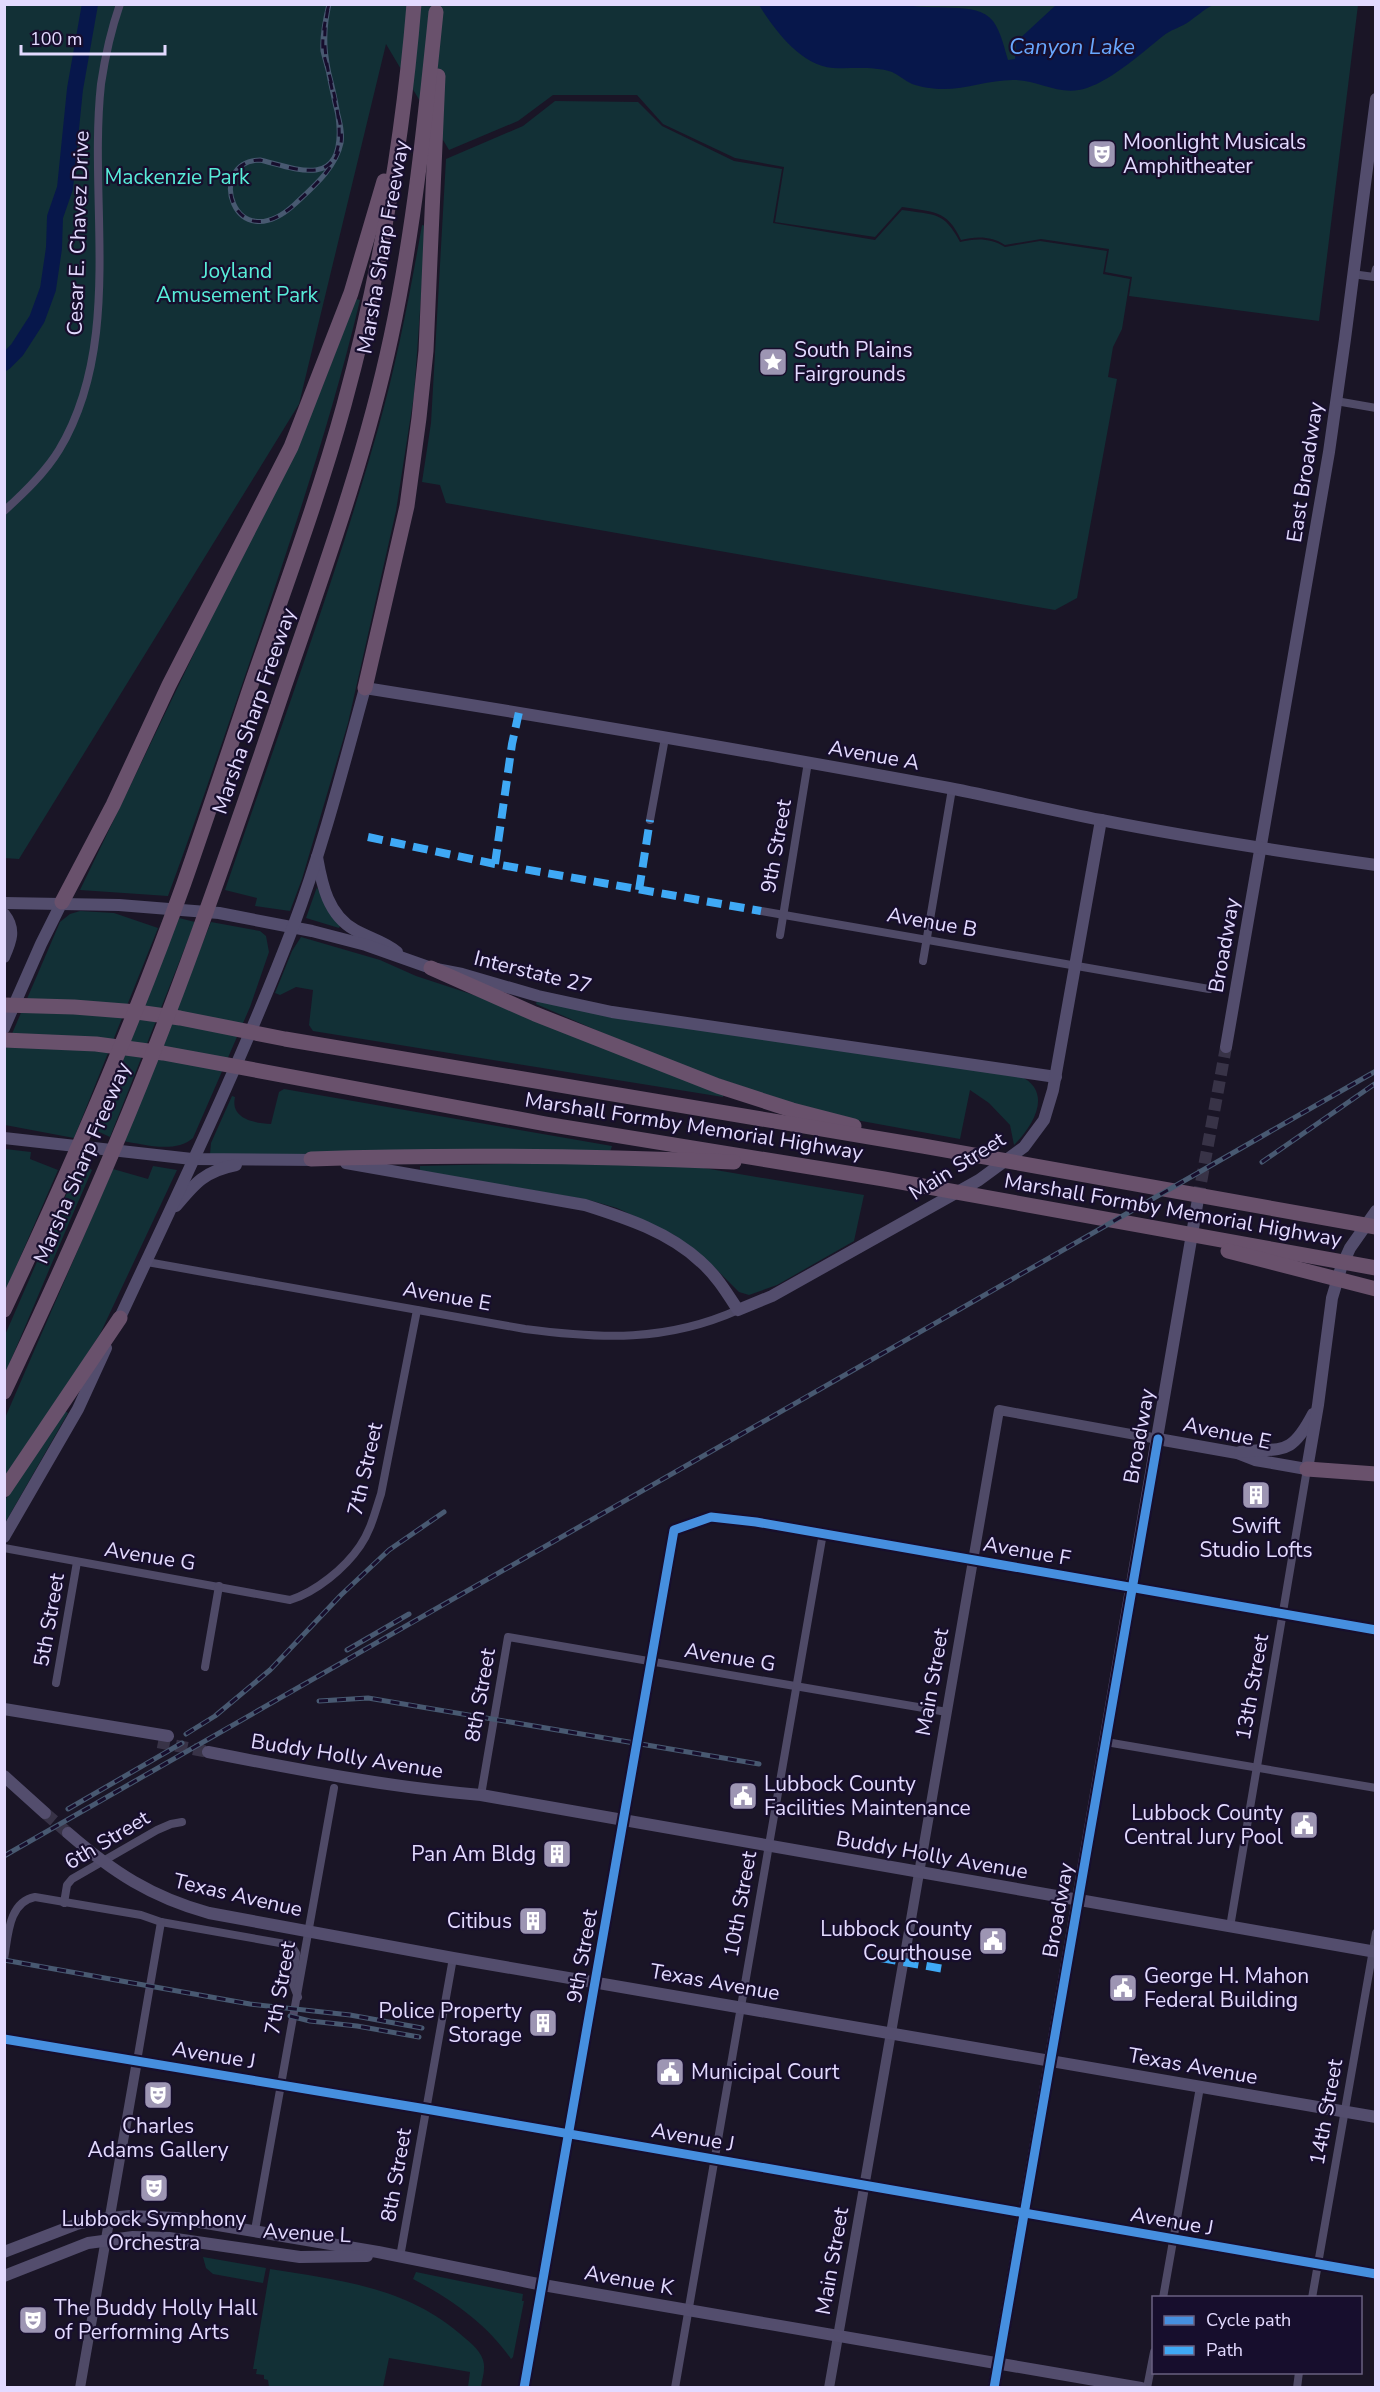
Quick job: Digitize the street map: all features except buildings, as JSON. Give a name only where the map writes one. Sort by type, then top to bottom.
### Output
[{"type":"highway","points":[[62,902],[113,805],[169,685],[291,447],[351,293],[400,129],[414,4]]},
{"type":"highway","points":[[364,688],[406,506],[419,418],[426,351],[439,98],[436,8]]},
{"type":"highway","name":"Marsha Sharp Freeway","points":[[4,1392],[72,1244],[160,1034],[225,861],[349,493],[388,350],[409,245],[422,158],[436,8]]},
{"type":"highway","name":"Marsha Sharp Freeway","points":[[4,1310],[97,1106],[183,886],[320,485],[367,314],[387,217],[400,129]]},
{"type":"highway","points":[[431,969],[535,1014],[710,1083],[792,1110],[881,1132],[923,1146]]},
{"type":"highway","name":"Marshall Formby Memorial Highway","points":[[4,1005],[75,1007],[180,1018],[285,1039],[923,1146],[1376,1227]]},
{"type":"highway","name":"Marshall Formby Memorial Highway","points":[[4,1040],[96,1044],[130,1048],[546,1124],[884,1179],[1376,1268]]},
{"type":"highway","points":[[311,1159],[440,1155],[601,1156],[806,1166]]},
{"type":"highway","points":[[1338,1219],[1376,1222]]},
{"type":"highway","points":[[1147,1228],[1199,1244],[1376,1289]]},
{"type":"highway","points":[[4,1490],[120,1318]]},
{"type":"highway","points":[[1307,1469],[1376,1474]]},
{"type":"main road","name":"East Broadway","points":[[1260,849],[1336,401],[1376,99]]},
{"type":"main road","name":"Avenue A","points":[[364,688],[519,712],[808,762],[1260,849],[1376,865]]},
{"type":"main road","points":[[4,1537],[78,1409],[147,1262],[293,927],[317,855],[364,688]]},
{"type":"main road","name":"Main Street","points":[[738,1310],[772,1296],[969,1185],[1024,1147],[1044,1120],[1056,1077],[1101,820]]},
{"type":"main road","name":"Broadway","points":[[1226,1047],[1260,849]]},
{"type":"main road","points":[[317,855],[322,888],[339,917],[354,929],[386,943],[405,958]]},
{"type":"main road","points":[[4,1028],[40,944],[62,902]]},
{"type":"main road","name":"Interstate 27","points":[[4,903],[62,902],[119,905],[201,911],[248,918],[366,945],[431,969],[462,974],[538,996],[612,1012],[1056,1077]]},
{"type":"main road","points":[[4,914],[10,923],[12,934],[4,957]]},
{"type":"main road","points":[[4,1138],[192,1159],[262,1161],[311,1159],[366,1165],[585,1205],[621,1216],[671,1240],[702,1262],[738,1310]]},
{"type":"main road","points":[[166,1219],[197,1180],[219,1168],[262,1161]]},
{"type":"main road","name":"Broadway","points":[[994,2388],[1198,1199]]},
{"type":"main road","name":"13th Street","points":[[1307,1469],[1332,1298],[1350,1248],[1376,1211]]},
{"type":"main road","points":[[1237,1453],[1270,1452],[1284,1448],[1296,1440],[1306,1428],[1318,1405]]},
{"type":"main road","name":"Avenue E","points":[[1158,1439],[1237,1453],[1255,1460],[1376,1481]]},
{"type":"main road","points":[[4,1709],[42,1714],[163,1739]]},
{"type":"main road","name":"Buddy Holly Avenue","points":[[213,1749],[1374,1952]]},
{"type":"main road","points":[[4,1776],[45,1813]]},
{"type":"main road","name":"Texas Avenue","points":[[68,1833],[113,1870],[161,1897],[209,1913],[453,1958],[1376,2117]]},
{"type":"main road","name":"Avenue K","points":[[110,2217],[154,2215],[255,2230],[543,2285],[1141,2388]]},
{"type":"main road","points":[[4,2252],[77,2224],[110,2217]]},
{"type":"main road","name":"Avenue L","points":[[4,2276],[88,2243],[106,2239],[169,2238],[300,2257],[400,2257]]},
{"type":"street","name":"Cesar E. Chavez Drive","points":[[4,511],[33,483],[58,451],[79,407],[85,386],[92,353],[98,302],[101,86],[108,44],[120,4]]},
{"type":"street","points":[[1352,274],[1374,277],[1376,268]]},
{"type":"street","points":[[1336,401],[1376,408]]},
{"type":"street","points":[[650,820],[665,738]]},
{"type":"street","name":"9th Street","points":[[780,935],[808,762]]},
{"type":"street","points":[[923,961],[952,789]]},
{"type":"street","name":"Avenue B","points":[[761,911],[1209,988]]},
{"type":"street","name":"Avenue E","points":[[147,1262],[569,1335],[629,1337],[674,1332],[711,1322],[738,1310]]},
{"type":"street","name":"7th Street","points":[[290,1600],[310,1591],[346,1562],[360,1546],[372,1523],[381,1494],[417,1310]]},
{"type":"street","name":"Avenue E","points":[[999,1410],[1158,1439]]},
{"type":"street","name":"Main Street","points":[[829,2388],[999,1410]]},
{"type":"street","name":"13th Street","points":[[1230,1927],[1307,1469]]},
{"type":"street","name":"Avenue F","points":[[674,1530],[711,1517],[823,1533],[1376,1630]]},
{"type":"street","name":"9th Street","points":[[524,2388],[674,1530]]},
{"type":"street","name":"10th Street","points":[[675,2388],[823,1533]]},
{"type":"street","name":"Avenue G","points":[[4,1548],[290,1600]]},
{"type":"street","name":"5th Street","points":[[56,1683],[77,1562]]},
{"type":"street","points":[[205,1667],[219,1586]]},
{"type":"street","name":"Avenue G","points":[[508,1637],[947,1712]]},
{"type":"street","name":"8th Street","points":[[481,1795],[508,1637]]},
{"type":"street","points":[[1106,1742],[1376,1788]]},
{"type":"street","name":"7th Street","points":[[255,2230],[334,1788]]},
{"type":"street","name":"6th Street","points":[[64,1903],[69,1881],[164,1826],[182,1822]]},
{"type":"street","name":"Texas Avenue","points":[[4,1959],[13,1916],[23,1901],[35,1897],[141,1915],[161,1922],[291,1946],[296,1953],[293,1984],[298,1997]]},
{"type":"street","points":[[80,2388],[161,1922]]},
{"type":"street","name":"14th Street","points":[[1312,2296],[1376,1933]]},
{"type":"street","name":"8th Street","points":[[400,2257],[453,1958]]},
{"type":"street","name":"Avenue J","points":[[4,2039],[426,2109],[1376,2274]]},
{"type":"street","points":[[1163,2296],[1200,2087]]},
{"type":"street","points":[[1147,2388],[1152,2362]]},
{"type":"green space","name":"Mackenzie Park","points":[[4,5],[1358,5],[1319,321],[1129,296],[1132,277],[1105,272],[1109,249],[1041,239],[1005,245],[984,238],[961,240],[950,222],[930,211],[902,207],[875,237],[775,222],[784,167],[735,158],[663,124],[637,95],[553,95],[518,121],[449,150],[386,44],[299,404],[19,859],[4,858]]},
{"type":"green space","name":"South Plains Fairgrounds","points":[[555,101],[638,102],[662,126],[734,161],[782,169],[773,223],[875,240],[902,210],[937,216],[949,225],[960,242],[983,240],[1005,247],[1040,241],[1107,251],[1103,274],[1130,279],[1122,329],[1113,347],[1108,377],[1117,379],[1077,598],[1055,610],[446,503],[440,485],[422,482],[431,423],[446,159],[523,126]]},
{"type":"green space","points":[[422,225],[426,226],[414,395],[396,511],[348,723],[302,879],[290,911],[255,906],[257,898],[225,890],[324,603],[361,487],[391,378]]},
{"type":"green space","points":[[356,299],[360,300],[338,385],[287,552],[168,896],[80,890],[321,390]]},
{"type":"green space","points":[[317,887],[323,901],[340,926],[339,928],[306,918]]},
{"type":"green space","points":[[80,911],[114,913],[158,928],[74,1138],[5,1125],[5,1050],[60,922],[70,914]]},
{"type":"green space","points":[[179,918],[195,922],[110,1137],[95,1130]]},
{"type":"green space","points":[[211,922],[260,931],[266,936],[269,952],[250,1007],[193,1138],[186,1143],[168,1147],[122,1141]]},
{"type":"green space","points":[[301,937],[380,960],[416,976],[483,998],[723,1093],[723,1097],[313,1031],[309,1025],[313,990],[296,987],[280,995],[275,993],[292,951]]},
{"type":"green space","points":[[537,1001],[624,1019],[1020,1076],[1036,1091],[1037,1109],[1028,1128],[1014,1145],[1010,1125],[989,1103],[970,1090],[960,1139],[856,1120],[810,1109],[672,1063],[536,1004]]},
{"type":"green space","points":[[284,1089],[612,1146],[610,1152],[415,1150],[274,1155],[210,1154],[211,1143],[232,1096],[235,1097],[234,1104],[240,1115],[251,1121],[271,1124],[279,1092]]},
{"type":"green space","points":[[5,1149],[31,1152],[30,1159],[58,1170],[5,1292]]},
{"type":"green space","points":[[572,1162],[698,1167],[864,1195],[854,1241],[777,1285],[749,1295],[739,1292],[708,1261],[674,1235],[617,1208],[589,1200],[420,1171],[420,1166]]},
{"type":"green space","points":[[80,1163],[92,1170],[5,1374],[5,1335]]},
{"type":"green space","points":[[153,1166],[177,1170],[100,1334],[5,1480],[5,1418],[113,1169],[148,1179]]},
{"type":"green space","points":[[65,1411],[68,1413],[5,1523],[5,1500]]},
{"type":"green space","points":[[203,2257],[266,2268],[263,2283],[213,2274],[206,2268]]},
{"type":"green space","points":[[270,2269],[370,2288],[393,2295],[438,2317],[479,2352],[484,2367],[481,2387],[468,2387],[470,2372],[389,2358],[383,2387],[269,2387],[264,2375],[256,2374],[257,2369],[253,2369]]},
{"type":"green space","points":[[416,2272],[523,2294],[522,2301],[524,2301],[513,2357],[511,2359],[490,2334],[467,2313],[413,2279]]},
{"type":"water","name":"Canyon Lake","points":[[904,4],[965,9],[986,15],[998,30],[1008,60],[1015,59],[1016,42],[1056,5],[1213,5],[1166,34],[1127,65],[1097,84],[1068,91],[1016,80],[952,89],[935,89],[912,84],[895,73],[885,70],[833,68],[821,65],[799,53],[790,45],[759,5]]},
{"type":"waterway","points":[[4,363],[17,350],[37,319],[48,289],[54,248],[55,217],[65,188],[75,89],[90,4]]},
{"type":"tunnel","points":[[1198,1199],[1226,1047]]},
{"type":"tunnel","points":[[158,1742],[208,1752]]},
{"type":"tunnel","points":[[45,1813],[68,1833]]},
{"type":"railway","points":[[329,4],[325,42],[329,77],[341,128],[341,143],[338,152],[329,169],[295,204],[273,219],[256,221],[242,215],[234,204],[231,189],[234,175],[243,165],[260,160],[295,169],[316,170],[329,164],[336,153],[339,137],[338,118],[323,51],[324,28],[329,4]]},
{"type":"railway","points":[[4,1856],[1376,1071]]},
{"type":"railway","points":[[1262,1162],[1376,1083]]},
{"type":"railway","points":[[186,1734],[215,1716],[270,1670],[341,1595],[389,1550],[444,1512]]},
{"type":"railway","points":[[347,1650],[409,1614]]},
{"type":"railway","points":[[319,1701],[368,1698],[759,1764]]},
{"type":"railway","points":[[68,1809],[182,1743]]},
{"type":"railway","points":[[4,1960],[250,2004],[350,2015],[422,2028]]},
{"type":"railway","points":[[290,2016],[419,2037]]},
{"type":"marked path","points":[[495,864],[512,744],[519,712]]},
{"type":"marked path","points":[[639,890],[650,820]]},
{"type":"marked path","points":[[368,837],[495,864],[761,911]]},
{"type":"marked path","points":[[881,1958],[944,1969]]},
{"type":"cycle path","points":[[994,2388],[1158,1439]]},
{"type":"cycle path","points":[[524,2388],[674,1530],[711,1517],[756,1522],[1376,1630]]},
{"type":"cycle path","points":[[4,2039],[426,2109],[1376,2274]]},
{"type":"place","name":"Moonlight Musicals Amphitheater","points":[[1102,154]]},
{"type":"place","name":"South Plains Fairgrounds","points":[[773,362]]},
{"type":"place","name":"Swift Studio Lofts","points":[[1256,1495]]},
{"type":"place","name":"Lubbock County Facilities Maintenance","points":[[743,1796]]},
{"type":"place","name":"Lubbock County Central Jury Pool","points":[[1304,1825]]},
{"type":"place","name":"Pan Am Bldg","points":[[557,1854]]},
{"type":"place","name":"Citibus","points":[[533,1921]]},
{"type":"place","name":"Lubbock County Courthouse","points":[[993,1941]]},
{"type":"place","name":"George H. Mahon Federal Building","points":[[1123,1988]]},
{"type":"place","name":"Police Property Storage","points":[[543,2023]]},
{"type":"place","name":"Municipal Court","points":[[670,2072]]},
{"type":"place","name":"Charles Adams Gallery","points":[[158,2095]]},
{"type":"place","name":"Lubbock Symphony Orchestra","points":[[154,2188]]},
{"type":"place","name":"The Buddy Holly Hall of Performing Arts","points":[[33,2320]]},
{"type":"park label","name":"Joyland Amusement Park","points":[[237,283]]}]
